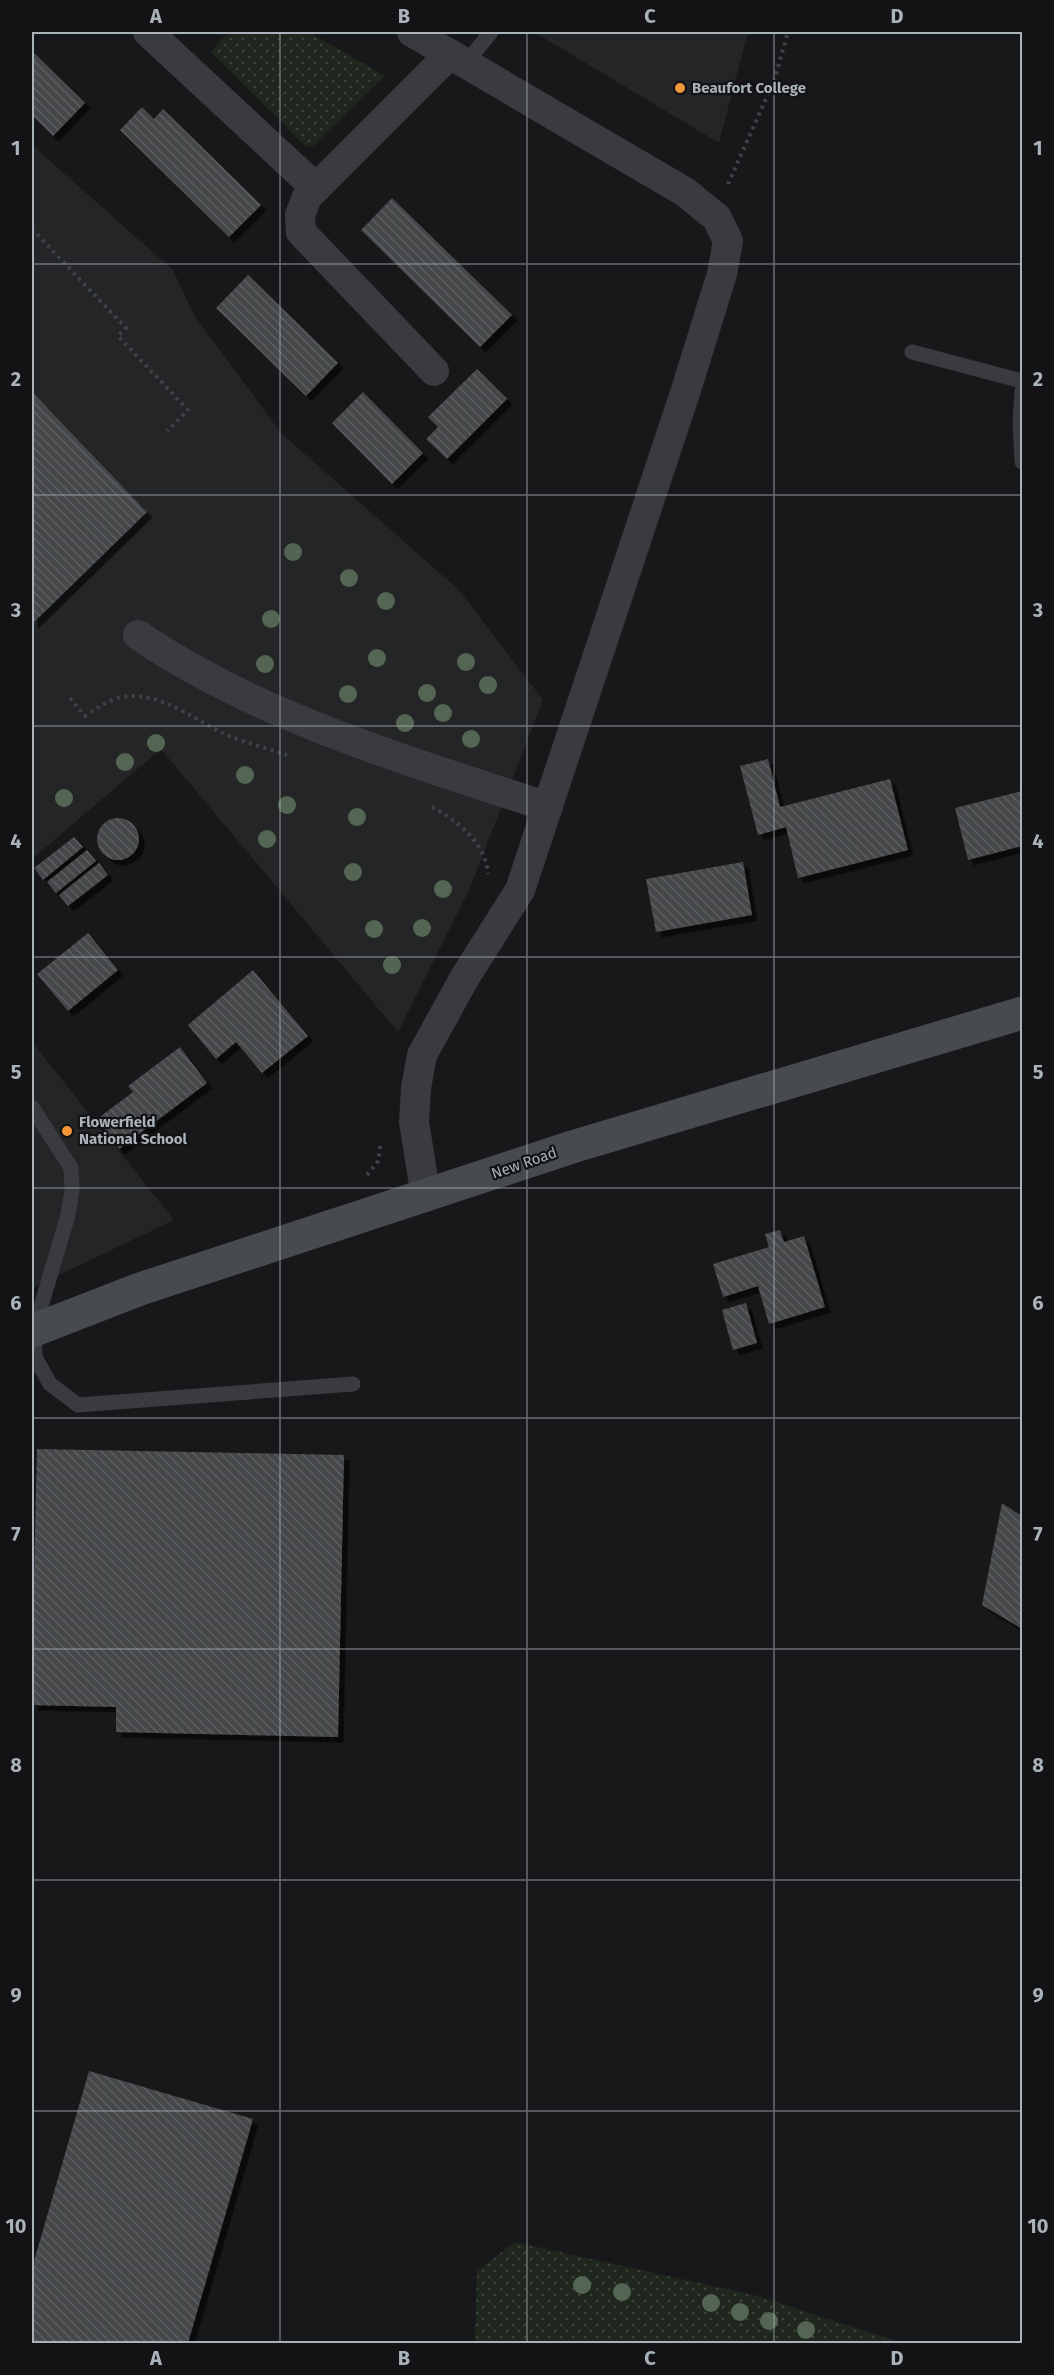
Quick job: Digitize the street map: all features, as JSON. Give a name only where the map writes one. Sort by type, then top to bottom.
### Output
[{"type":"main road","name":"New Road","points":[[33,1330],[140,1289],[426,1197],[572,1147],[1023,1013]]},
{"type":"street","points":[[148,32],[316,188]]},
{"type":"street","points":[[412,32],[685,192],[717,218],[728,241],[723,274],[520,890],[465,976],[422,1054],[416,1088],[414,1122],[426,1197]]},
{"type":"street","points":[[434,371],[301,232],[300,215],[307,197],[316,188],[458,58]]},
{"type":"street","points":[[138,635],[210,679],[252,700],[343,738],[548,807]]},
{"type":"lane","points":[[458,58],[491,32]]},
{"type":"lane","points":[[912,352],[1023,381]]},
{"type":"lane","points":[[1023,391],[1020,422],[1023,462]]},
{"type":"lane","points":[[32,1107],[71,1168],[72,1191],[68,1215],[33,1330],[35,1357],[50,1384],[78,1405],[353,1384]]},
{"type":"path","points":[[717,218],[728,185],[774,81],[788,32]]},
{"type":"path","points":[[32,229],[126,328],[118,336],[188,410],[167,431]]},
{"type":"path","points":[[70,698],[85,716],[106,702],[123,696],[148,697],[180,710],[226,735],[290,756]]},
{"type":"path","points":[[430,806],[462,826],[474,840],[487,858],[489,880]]},
{"type":"path","points":[[363,1180],[378,1161],[381,1140]]},
{"type":"shaded area","points":[[228,32],[309,32],[385,76],[312,147],[305,146],[211,52]]},
{"type":"shaded area","name":"Beaufort College","points":[[534,32],[748,32],[719,143]]},
{"type":"shaded area","points":[[32,145],[173,270],[194,315],[281,433],[459,590],[543,700],[470,888],[398,1032],[161,749],[32,859]]},
{"type":"shaded area","name":"Flowerfield National School","points":[[32,1042],[174,1220],[32,1288]]},
{"type":"shaded area","points":[[515,2242],[758,2296],[902,2343],[475,2343],[477,2271]]},
{"type":"building","points":[[32,51],[85,103],[53,136],[32,115]]},
{"type":"building","points":[[142,107],[154,119],[163,109],[261,205],[229,237],[120,130]]},
{"type":"building","points":[[392,198],[512,315],[480,347],[361,230]]},
{"type":"building","points":[[248,275],[338,363],[306,396],[216,308]]},
{"type":"building","points":[[477,369],[507,399],[447,459],[426,439],[438,427],[428,417]]},
{"type":"building","points":[[32,392],[147,512],[32,624]]},
{"type":"building","points":[[363,392],[423,453],[392,484],[332,423]]},
{"type":"building","points":[[768,759],[780,807],[890,779],[908,850],[798,878],[786,827],[758,835],[740,766]]},
{"type":"building","points":[[1022,791],[1022,846],[968,860],[955,808]]},
{"type":"building","points":[[118,818],[133,824],[139,839],[133,854],[118,860],[103,854],[97,839],[103,824]]},
{"type":"building","points":[[74,837],[83,847],[43,880],[34,868]]},
{"type":"building","points":[[87,850],[96,861],[56,893],[47,882]]},
{"type":"building","points":[[743,862],[752,915],[656,932],[646,879]]},
{"type":"building","points":[[99,863],[108,875],[68,906],[59,895]]},
{"type":"building","points":[[88,933],[118,970],[68,1011],[37,974]]},
{"type":"building","points":[[253,970],[308,1036],[262,1073],[236,1042],[216,1059],[188,1025]]},
{"type":"building","points":[[180,1047],[207,1083],[119,1149],[97,1119],[133,1092],[128,1086]]},
{"type":"building","points":[[780,1230],[784,1242],[804,1236],[825,1307],[769,1324],[758,1286],[723,1297],[713,1264],[769,1247],[765,1234]]},
{"type":"building","points":[[746,1303],[757,1343],[733,1350],[722,1310]]},
{"type":"building","points":[[37,1449],[344,1455],[338,1737],[116,1732],[116,1707],[32,1705]]},
{"type":"building","points":[[1002,1503],[1022,1516],[1022,1629],[982,1605]]},
{"type":"building","points":[[89,2071],[253,2119],[188,2343],[32,2343],[32,2268]]},
{"type":"place","name":"Beaufort College","points":[[680,88]]},
{"type":"place","name":"Flowerfield National School","points":[[67,1131]]}]
